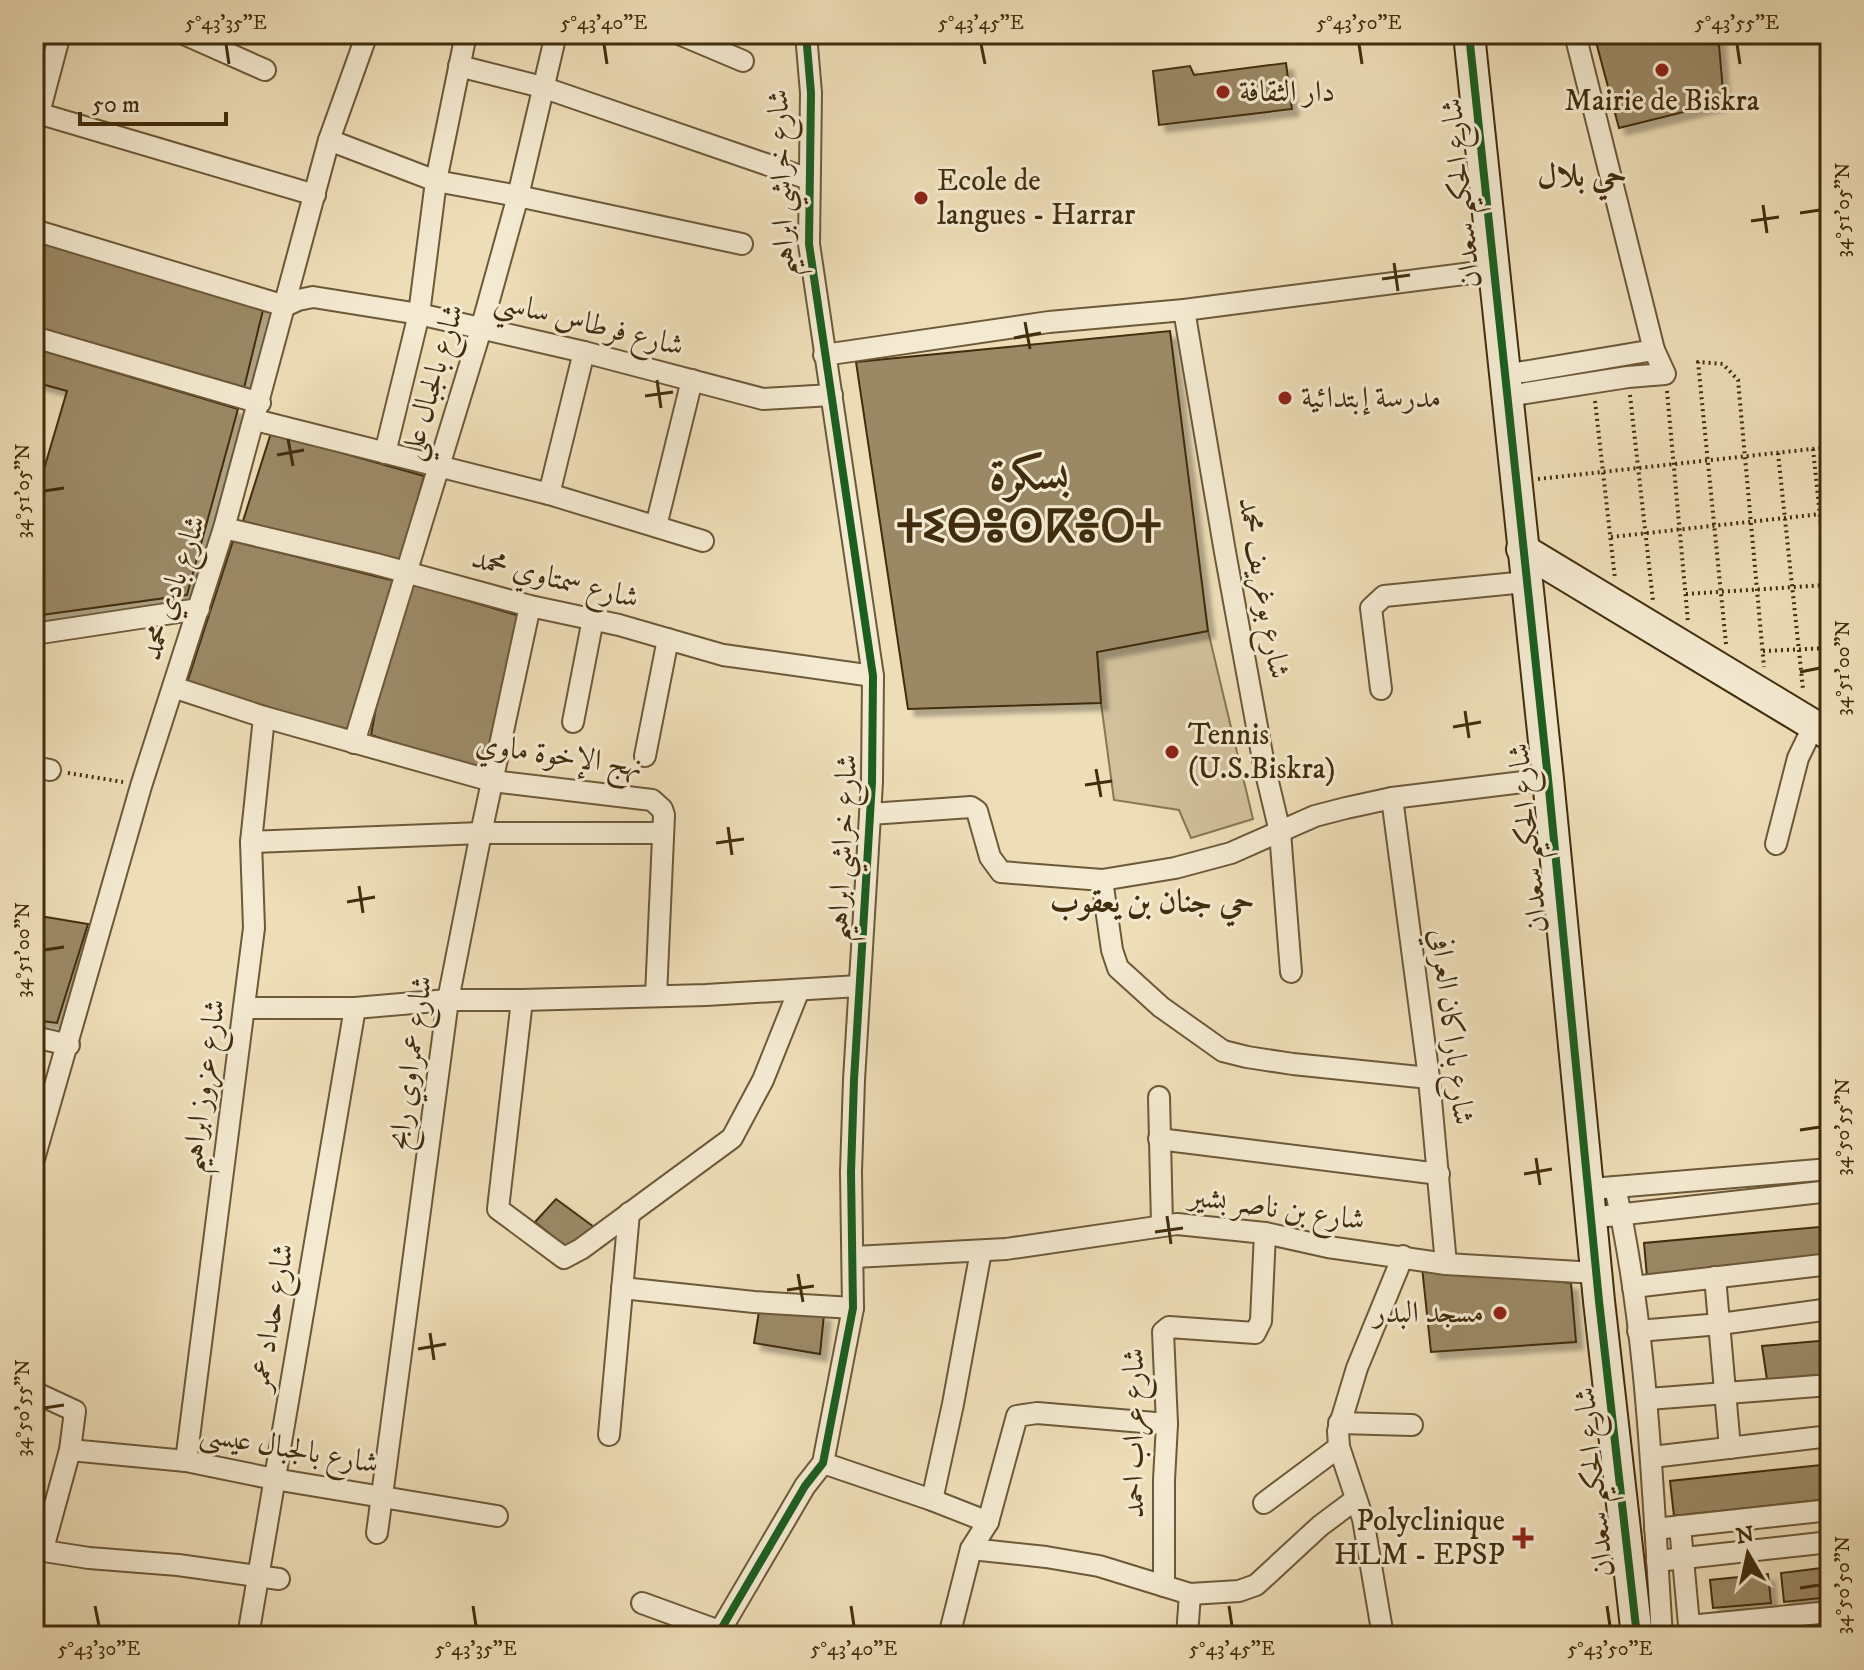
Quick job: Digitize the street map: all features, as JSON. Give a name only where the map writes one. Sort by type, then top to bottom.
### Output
[{"type":"street","points":[[60,34],[36,113],[315,195]]},
{"type":"street","points":[[184,34],[265,70]]},
{"type":"street","name":"شارع بادي محمد","points":[[34,1159],[141,786],[199,609],[258,412],[329,140],[367,34]]},
{"type":"street","points":[[385,453],[419,314],[436,181],[466,34]]},
{"type":"street","name":"شارع بالجبال علي","points":[[354,743],[481,329],[518,196],[556,34]]},
{"type":"street","points":[[679,34],[743,61]]},
{"type":"street","name":"شارع خراشي ابراهيم","points":[[718,1634],[805,1486],[823,1463],[853,1308],[851,1172],[870,814],[873,676],[809,244],[811,93],[806,34]]},
{"type":"street","name":"شارع الحكيم سعدان","points":[[1469,34],[1548,779],[1604,1202],[1596,1273],[1637,1636]]},
{"type":"street","points":[[1506,385],[1593,382],[1665,374],[1654,350],[1575,34]]},
{"type":"street","points":[[459,66],[542,87],[809,179]]},
{"type":"street","points":[[329,140],[436,181],[742,244]]},
{"type":"street","points":[[34,230],[285,306]]},
{"type":"street","points":[[824,355],[1049,322],[1184,310],[1495,270]]},
{"type":"street","name":"شارع فرطاس ساسي","points":[[285,306],[313,297],[419,314],[584,352],[763,399],[832,395]]},
{"type":"street","name":"شارع بوغريف محمد","points":[[1184,310],[1253,704],[1280,832],[1291,972]]},
{"type":"street","points":[[34,337],[385,453],[549,494],[703,541]]},
{"type":"street","points":[[1506,385],[1654,350]]},
{"type":"street","points":[[549,494],[584,352]]},
{"type":"street","points":[[656,526],[692,380]]},
{"type":"street","name":"شارع سمتاوي محمد","points":[[224,528],[408,572],[530,606],[593,619],[723,655],[873,676]]},
{"type":"street","points":[[1522,549],[1816,727],[1798,758],[1776,844]]},
{"type":"street","points":[[1381,689],[1371,608],[1376,600],[1384,596],[1526,582]]},
{"type":"street","name":"شارع عمراوي رابح","points":[[377,1533],[448,1000],[530,606]]},
{"type":"street","points":[[34,634],[199,609]]},
{"type":"street","points":[[573,722],[593,619]]},
{"type":"street","points":[[645,756],[668,639]]},
{"type":"street","name":"نهج الإخوة ماوي","points":[[173,687],[264,717],[492,781],[652,800],[662,809],[663,833],[656,996]]},
{"type":"street","name":"شارع عزوز ابراهيم","points":[[186,1461],[254,928],[251,842],[264,717]]},
{"type":"street","points":[[870,814],[971,807],[977,811],[990,857],[1001,872],[1102,880],[1175,868],[1231,853],[1315,816],[1392,798],[1548,779]]},
{"type":"street","name":"شارع باراكان العرافي","points":[[1392,798],[1429,1078],[1446,1264]]},
{"type":"street","points":[[251,842],[481,833],[663,833]]},
{"type":"street","points":[[1102,880],[1112,950],[1118,968],[1161,1007],[1223,1051],[1293,1064],[1429,1078]]},
{"type":"street","points":[[245,1008],[355,1008],[448,1000],[656,996],[859,986]]},
{"type":"street","points":[[522,1000],[498,1209],[564,1258],[581,1249],[732,1138],[763,1080],[799,990]]},
{"type":"street","name":"شارع حداد عمر","points":[[248,1636],[355,1008]]},
{"type":"street","points":[[34,1037],[69,1045]]},
{"type":"street","points":[[1159,1097],[1162,1225]]},
{"type":"street","points":[[1159,1139],[1439,1174]]},
{"type":"street","points":[[1604,1202],[1830,1169]]},
{"type":"street","points":[[1604,1202],[1830,1191]]},
{"type":"street","points":[[1604,1202],[1633,1287],[1648,1399],[1662,1636]]},
{"type":"street","points":[[609,1435],[629,1213]]},
{"type":"street","name":"شارع بن ناصر بشير","points":[[854,1257],[981,1251],[1162,1225],[1215,1226],[1446,1264],[1596,1273]]},
{"type":"street","name":"شارع عراب احمد","points":[[1164,1586],[1167,1424],[1163,1332],[1169,1327],[1243,1333],[1255,1333],[1260,1329],[1265,1233]]},
{"type":"street","points":[[932,1500],[981,1251]]},
{"type":"street","points":[[1383,1636],[1367,1538],[1339,1447],[1339,1423],[1368,1340],[1403,1256]]},
{"type":"street","points":[[1633,1287],[1830,1264]]},
{"type":"street","points":[[1715,1277],[1730,1448]]},
{"type":"street","points":[[622,1288],[754,1302],[853,1308]]},
{"type":"street","points":[[1638,1331],[1830,1309]]},
{"type":"street","points":[[1648,1399],[1830,1385]]},
{"type":"street","points":[[34,1392],[75,1411],[70,1450],[44,1545],[47,1553],[178,1565],[279,1579]]},
{"type":"street","points":[[949,1636],[971,1549],[988,1522],[1017,1416],[1037,1413],[1167,1424]]},
{"type":"street","points":[[1339,1423],[1412,1425]]},
{"type":"street","points":[[1614,1431],[1650,1429]]},
{"type":"street","points":[[1652,1457],[1830,1436]]},
{"type":"street","points":[[1264,1503],[1339,1447]]},
{"type":"street","name":"شارع بالجبال عيسى","points":[[70,1450],[186,1461],[274,1479],[497,1516]]},
{"type":"street","points":[[823,1463],[988,1522]]},
{"type":"street","points":[[971,1549],[1099,1566],[1190,1594],[1239,1591],[1256,1585],[1320,1526],[1356,1499]]},
{"type":"street","points":[[1655,1529],[1830,1510]]},
{"type":"street","points":[[1768,1517],[1769,1548]]},
{"type":"street","points":[[1680,1526],[1690,1631],[1830,1612]]},
{"type":"street","points":[[1657,1561],[1830,1542]]},
{"type":"street","points":[[1187,1636],[1190,1594]]},
{"type":"street","points":[[642,1603],[718,1634]]},
{"type":"path","points":[[1729,674],[1698,362],[1723,364],[1738,380],[1767,697]]},
{"type":"path","points":[[1665,374],[1691,652]]},
{"type":"path","points":[[1628,377],[1656,630]]},
{"type":"path","points":[[1593,382],[1619,607]]},
{"type":"path","points":[[1515,482],[1830,447]]},
{"type":"path","points":[[1813,449],[1830,612]]},
{"type":"path","points":[[1778,453],[1799,648],[1816,727]]},
{"type":"path","points":[[1611,537],[1830,513]]},
{"type":"path","points":[[1686,594],[1829,585]]},
{"type":"path","points":[[1763,651],[1830,648]]},
{"type":"path","points":[[42,768],[141,786]]},
{"type":"shaded area","name":"Tennis (U.S.Biskra)","points":[[1208,631],[1253,819],[1191,838],[1179,810],[1114,800],[1097,652]]},
{"type":"building","name":"Mairie de Biskra","points":[[1603,34],[1718,34],[1724,102],[1619,128],[1595,38]]},
{"type":"building","name":"دار الثقافة","points":[[1286,63],[1292,109],[1159,125],[1153,71],[1190,66],[1194,75]]},
{"type":"building","points":[[34,239],[265,302],[244,388],[34,328]]},
{"type":"building","points":[[1170,331],[1208,631],[1097,652],[1101,703],[908,709],[856,362]]},
{"type":"building","points":[[34,348],[238,409],[187,595],[34,616],[34,503],[67,391],[34,382]]},
{"type":"building","points":[[271,433],[424,476],[400,563],[243,521]]},
{"type":"building","points":[[233,541],[395,581],[348,729],[262,711],[186,686]]},
{"type":"building","points":[[412,584],[523,617],[488,773],[371,735],[388,642]]},
{"type":"building","points":[[34,915],[88,924],[57,1023],[34,1020]]},
{"type":"building","points":[[556,1199],[594,1227],[570,1250],[535,1222]]},
{"type":"building","points":[[1830,1226],[1830,1260],[1647,1277],[1644,1243]]},
{"type":"building","name":"مسجد البدر","points":[[1422,1267],[1571,1283],[1576,1342],[1431,1352]]},
{"type":"building","points":[[760,1305],[824,1314],[820,1354],[754,1343]]},
{"type":"building","points":[[1830,1340],[1830,1374],[1767,1380],[1762,1346]]},
{"type":"building","points":[[1830,1464],[1830,1499],[1674,1516],[1670,1481]]},
{"type":"building","points":[[1830,1567],[1830,1597],[1784,1602],[1781,1573]]},
{"type":"building","points":[[1768,1574],[1771,1603],[1713,1608],[1710,1580]]},
{"type":"cycle path","points":[[717,1636],[805,1486],[823,1463],[853,1308],[851,1172],[872,782],[873,676],[809,244],[811,93],[806,34]]},
{"type":"cycle path","points":[[1469,34],[1548,779],[1599,1301],[1637,1636]]},
{"type":"place","name":"Mairie de Biskra","points":[[1662,70]]},
{"type":"place","name":"دار الثقافة","points":[[1223,92]]},
{"type":"place","name":"Ecole de langues - Harrar","points":[[921,198]]},
{"type":"place","name":"مدرسة إبتدائية","points":[[1285,398]]},
{"type":"place","name":"Tennis (U.S.Biskra)","points":[[1172,752]]},
{"type":"place","name":"مسجد البدر","points":[[1500,1313]]},
{"type":"place","name":"Polyclinique HLM - EPSP","points":[[1523,1538]]},
{"type":"district","name":"حي بلال","points":[[1582,177]]},
{"type":"district","name":"بسكرة ⵜⵉⴱⴻⵙⴽⴻⵔⵜ","points":[[1029,502]]},
{"type":"district","name":"حي جنان بن يعقوب","points":[[1152,903]]}]
